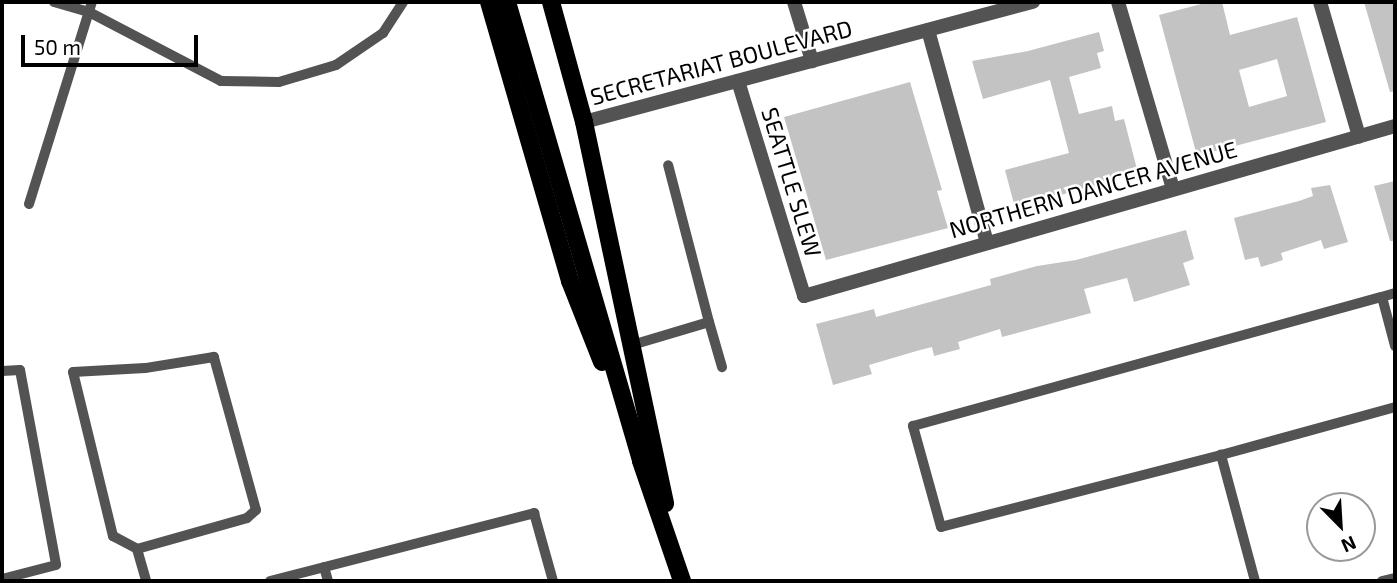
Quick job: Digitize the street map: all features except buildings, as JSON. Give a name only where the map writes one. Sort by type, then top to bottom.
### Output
[{"type":"main road","points":[[489,2],[570,281],[641,461]]},
{"type":"main road","points":[[507,2],[641,461],[682,581]]},
{"type":"main road","points":[[551,2],[584,122],[682,581]]},
{"type":"street","points":[[794,2],[812,61]]},
{"type":"street","name":"SECRETARIAT BOULEVARD","points":[[584,122],[1033,2]]},
{"type":"street","points":[[1118,2],[1173,189]]},
{"type":"street","points":[[1320,2],[1359,136]]},
{"type":"street","points":[[928,30],[986,243]]},
{"type":"street","name":"SEATTLE SLEW","points":[[738,81],[804,296]]},
{"type":"street","name":"NORTHERN DANCER AVENUE","points":[[804,296],[1395,126]]},
{"type":"lane","points":[[54,2],[91,7],[221,81],[279,82],[336,65],[383,33],[403,2]]},
{"type":"lane","points":[[29,204],[91,7]]},
{"type":"lane","points":[[668,165],[722,367]]},
{"type":"lane","points":[[1395,293],[913,426],[941,527],[1395,407]]},
{"type":"lane","points":[[1382,296],[1395,346]]},
{"type":"lane","points":[[632,345],[709,322]]},
{"type":"lane","points":[[137,549],[247,518],[256,510],[214,357],[145,368],[73,372],[113,536],[137,549],[146,581]]},
{"type":"lane","points":[[2,371],[20,370],[56,565],[2,579]]},
{"type":"lane","points":[[1221,455],[1255,581]]},
{"type":"lane","points":[[270,581],[534,513],[553,581]]},
{"type":"lane","points":[[324,567],[327,581]]},
{"type":"lane","points":[[1382,581],[1395,578]]}]
